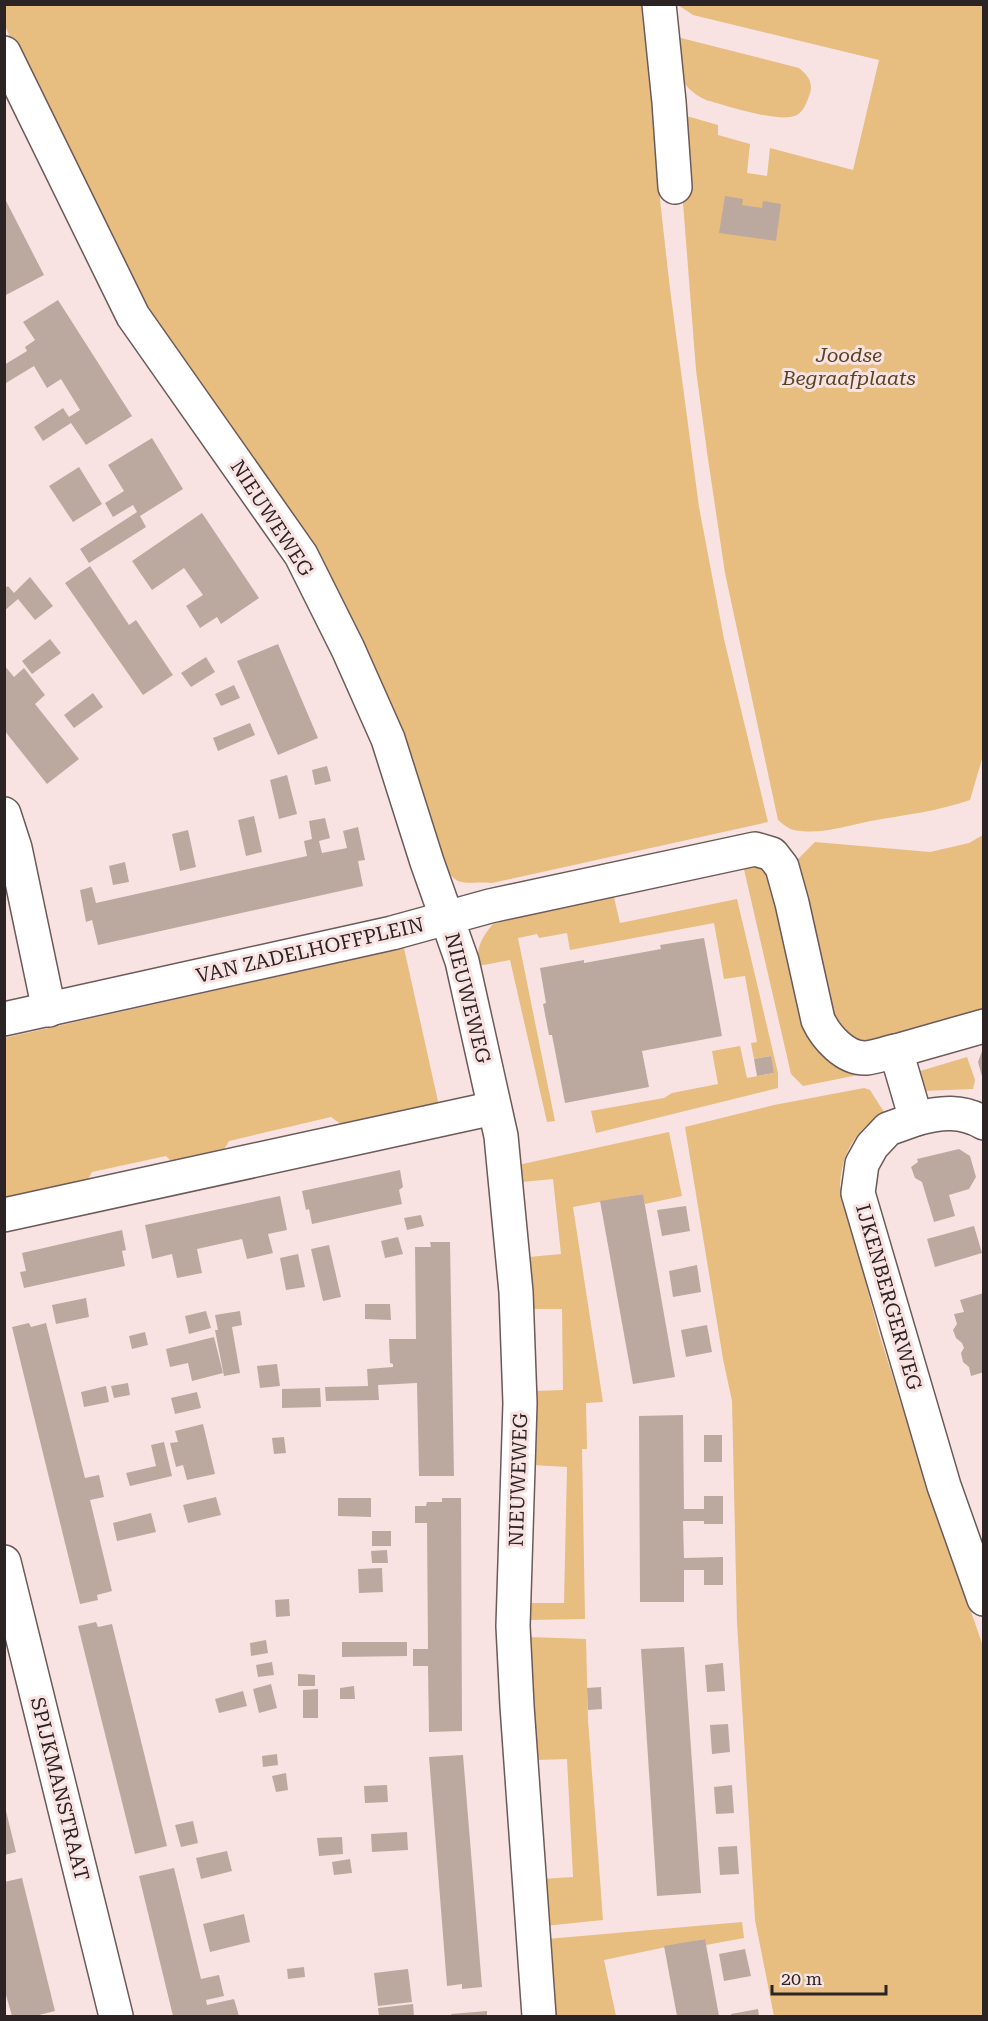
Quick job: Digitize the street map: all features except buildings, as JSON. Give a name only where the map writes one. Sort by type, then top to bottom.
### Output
[{"type":"street","points":[[659,4],[675,187]]},
{"type":"street","name":"NIEUWEWEG","points":[[4,53],[133,316],[301,555],[348,649],[388,740],[462,961],[501,1136],[516,1292],[520,1403],[513,1626],[539,2016]]},
{"type":"street","points":[[4,814],[15,848],[48,1010]]},
{"type":"street","name":"VAN ZADELHOFFPLEIN","points":[[4,1019],[381,935],[490,906],[755,849],[772,854],[782,867],[818,1020],[825,1035],[849,1053],[864,1058],[896,1051]]},
{"type":"street","points":[[916,1119],[896,1051],[984,1026]]},
{"type":"street","points":[[4,1215],[494,1108]]},
{"type":"street","name":"IJKENBERGERWEG","points":[[984,1123],[974,1117],[956,1113],[936,1113],[888,1129],[872,1146],[862,1164],[858,1193],[945,1486],[973,1533],[984,1599]]},
{"type":"street","name":"SPIJKMANSTRAAT","points":[[4,1562],[116,2016]]},
{"type":"green space","points":[[4,5],[644,5],[660,200],[699,507],[724,639],[768,822],[492,883],[462,882],[453,877],[442,862],[410,763],[178,355],[133,286],[22,68],[5,25]]},
{"type":"green space","name":"Joodse Begraafplaats","points":[[678,5],[983,5],[984,752],[970,800],[934,810],[823,831],[794,830],[778,820],[725,573],[707,452],[696,370],[682,190],[683,115],[718,125],[718,135],[750,144],[747,173],[767,176],[770,148],[853,170],[879,60],[693,15]]},
{"type":"green space","points":[[681,38],[799,68],[811,84],[804,107],[797,115],[779,117],[752,113],[706,100],[689,89],[681,76],[677,41]]},
{"type":"green space","points":[[983,835],[983,1015],[869,1044],[846,1033],[829,1011],[790,867],[815,842],[930,852],[969,843]]},
{"type":"green space","points":[[754,864],[763,868],[770,875],[803,1021],[883,1070],[803,1086],[791,1074],[743,865]]},
{"type":"green space","points":[[613,893],[620,923],[737,899],[778,1073],[778,1088],[596,1133],[591,1111],[664,1098],[672,1093],[718,1084],[712,1051],[740,1046],[747,1078],[774,1073],[770,1056],[754,1059],[751,1043],[757,1042],[745,976],[724,979],[714,923],[570,950],[567,933],[539,938],[537,934],[518,938],[555,1121],[547,1122],[510,960],[478,966],[479,948],[482,939],[493,924]]},
{"type":"green space","points":[[404,948],[439,1106],[345,1127],[331,1117],[229,1141],[220,1156],[176,1166],[166,1156],[92,1172],[84,1186],[5,1204],[4,1038]]},
{"type":"green space","points":[[967,1057],[975,1080],[973,1089],[923,1091],[917,1072]]},
{"type":"green space","points":[[864,1088],[870,1090],[884,1112],[865,1127],[852,1143],[844,1162],[840,1186],[879,1333],[926,1483],[983,1646],[983,2016],[774,2016],[755,1920],[737,1623],[732,1401],[685,1127],[774,1105]]},
{"type":"green space","points":[[669,1132],[682,1196],[645,1204],[642,1194],[573,1207],[603,1402],[586,1403],[587,1449],[582,1449],[585,1619],[528,1620],[529,1603],[564,1603],[567,1467],[532,1465],[534,1391],[563,1390],[562,1309],[533,1309],[529,1257],[561,1254],[553,1179],[522,1182],[518,1165]]},
{"type":"green space","points":[[530,1637],[586,1639],[588,1720],[603,1920],[545,1926],[542,1879],[573,1877],[567,1759],[536,1760]]},
{"type":"green space","points":[[742,1922],[744,1938],[706,1945],[704,1939],[604,1960],[616,2016],[552,2016],[547,1939]]}]
